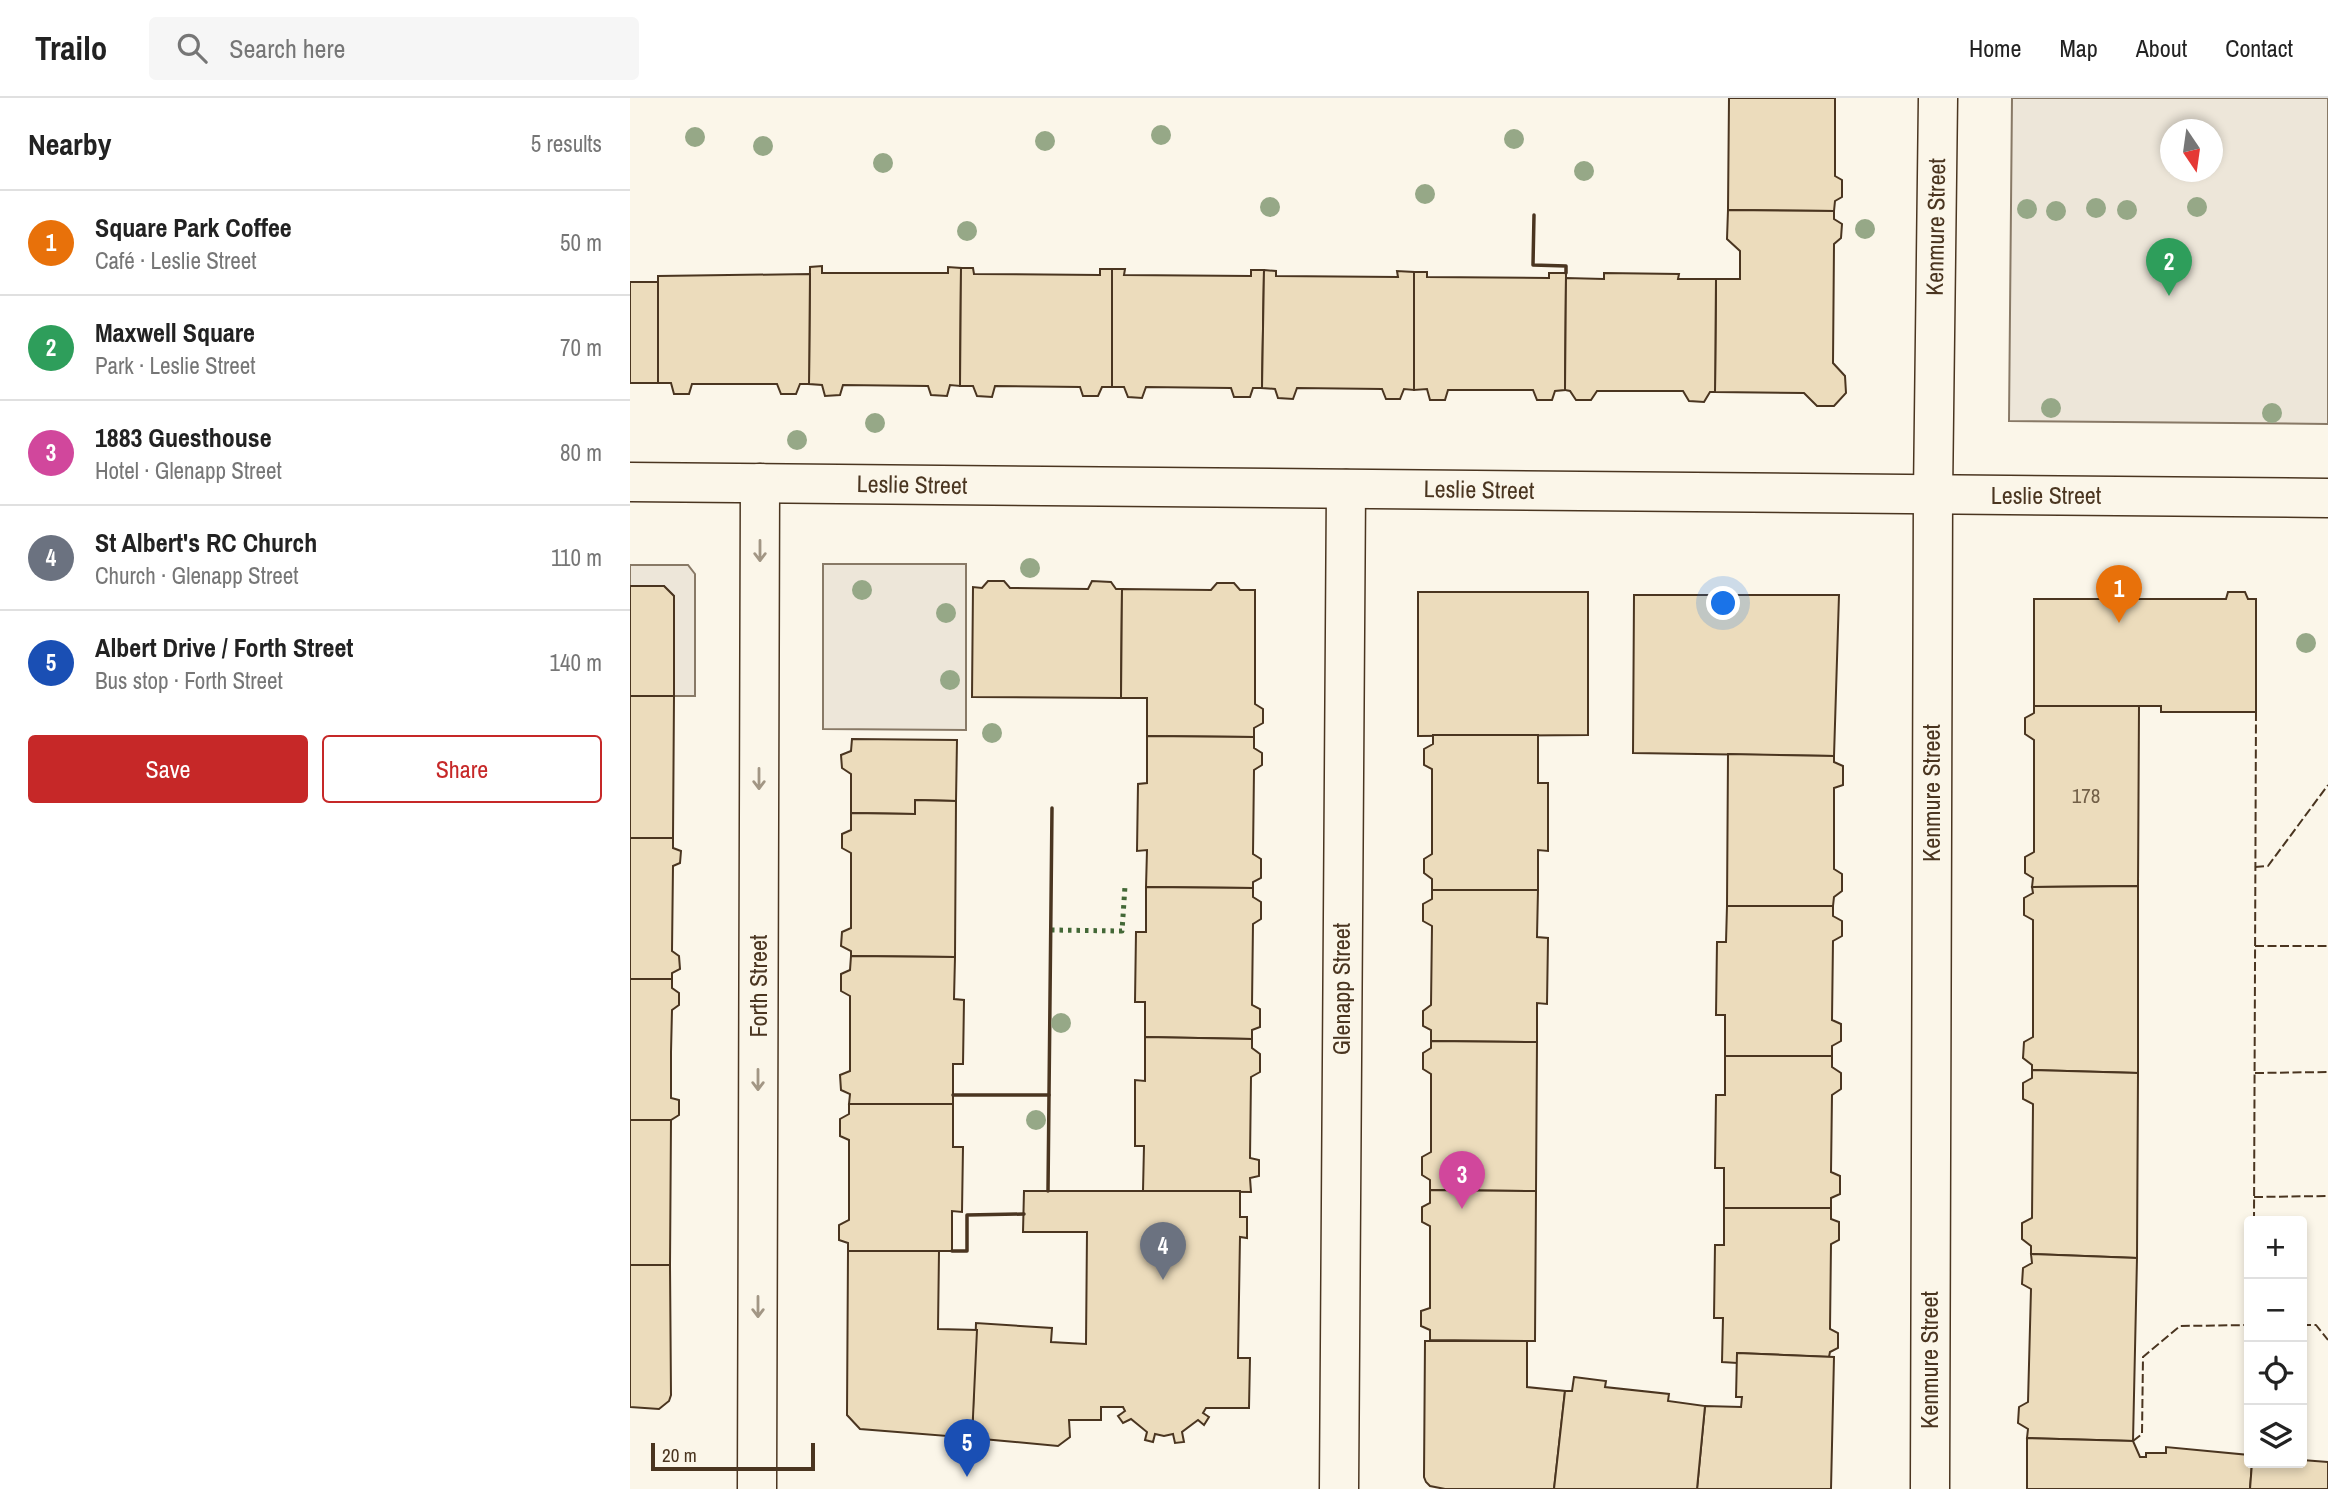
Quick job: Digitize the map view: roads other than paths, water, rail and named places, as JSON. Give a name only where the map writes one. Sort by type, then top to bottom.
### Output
[{"type":"street","name":"Kenmure Street","points":[[1930,1489],[1933,495],[1938,98]]},
{"type":"street","name":"Leslie Street","points":[[630,482],[2328,498]]},
{"type":"street","name":"Forth Street","points":[[757,1489],[760,483]]},
{"type":"street","name":"Glenapp Street","points":[[1339,1489],[1346,489]]},
{"type":"place","name":"Maxwell Square","points":[[2169,296]]},
{"type":"place","name":"Square Park Coffee","points":[[2119,623]]},
{"type":"place","name":"1883 Guesthouse","points":[[1462,1209]]},
{"type":"place","name":"St Albert's RC Church","points":[[1163,1280]]},
{"type":"place","name":"Albert Drive / Forth Street","points":[[967,1477]]}]
